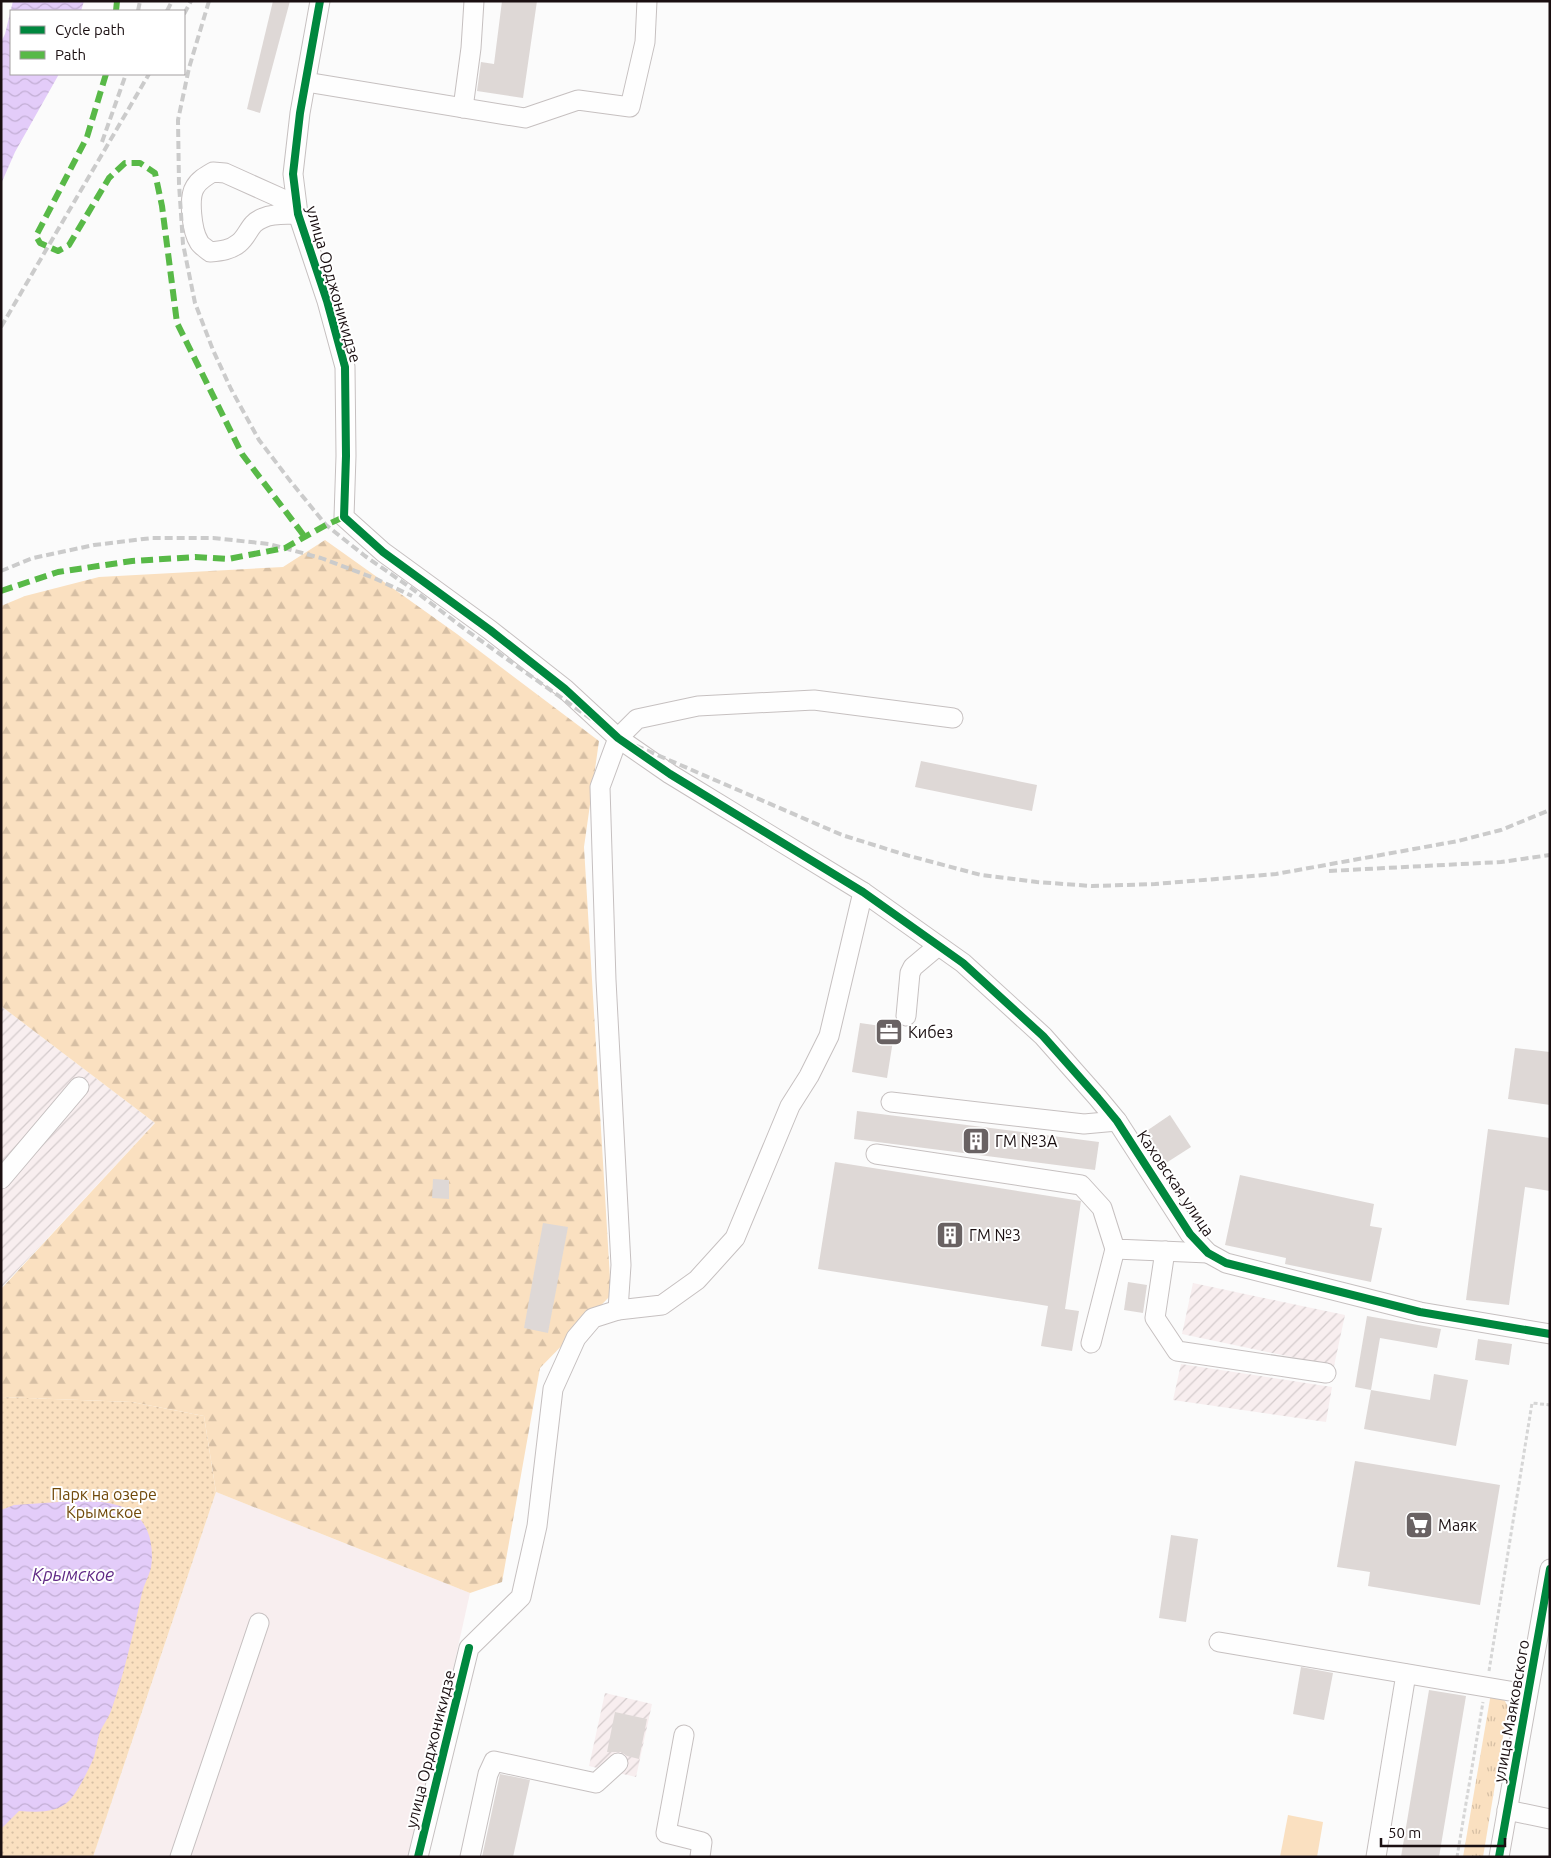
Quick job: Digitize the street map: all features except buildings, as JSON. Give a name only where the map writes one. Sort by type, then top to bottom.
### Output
[{"type":"street","name":"улица Орджоникидзе","points":[[320,1],[300,113],[293,174],[298,214],[327,301],[345,367],[346,456],[344,517]]},
{"type":"street","points":[[463,108],[471,48],[474,1]]},
{"type":"street","points":[[306,82],[525,118],[578,100],[630,107],[645,42],[647,1]]},
{"type":"street","points":[[213,172],[225,173],[284,200],[298,214],[276,215],[263,218],[250,226],[240,242],[226,251],[210,252],[199,243],[192,222],[194,188],[203,177],[213,172]]},
{"type":"street","name":"Каховская улица","points":[[344,517],[383,552],[490,630],[565,689],[618,738],[670,774],[863,892],[963,963],[1043,1036],[1098,1098],[1117,1121],[1190,1234],[1208,1253],[1226,1263],[1420,1312],[1550,1334]]},
{"type":"street","points":[[863,892],[828,1036],[809,1076],[790,1106],[735,1238],[696,1280],[662,1305],[618,1310],[621,1265],[606,980],[600,787],[618,738],[638,719],[698,706],[814,700],[954,718]]},
{"type":"street","points":[[906,1016],[910,973],[913,967],[938,946]]},
{"type":"street","points":[[1,1178],[79,1087]]},
{"type":"street","points":[[891,1102],[1084,1124],[1117,1121]]},
{"type":"street","points":[[876,1154],[1081,1186],[1102,1208],[1115,1249],[1091,1343]]},
{"type":"street","points":[[1115,1249],[1208,1253]]},
{"type":"street","points":[[1165,1251],[1155,1318],[1177,1351],[1326,1373]]},
{"type":"street","name":"улица Орджоникидзе","points":[[418,1857],[468,1648],[521,1597],[538,1526],[553,1389],[576,1338],[593,1318],[618,1310]]},
{"type":"street","name":"улица Маяковского","points":[[1499,1857],[1527,1694],[1546,1609],[1550,1569]]},
{"type":"street","points":[[180,1857],[259,1623]]},
{"type":"street","points":[[1219,1642],[1527,1694]]},
{"type":"street","points":[[1376,1857],[1406,1674]]},
{"type":"street","points":[[684,1735],[666,1833],[702,1842],[700,1857]]},
{"type":"street","points":[[470,1857],[488,1774],[494,1761],[596,1783],[618,1764]]},
{"type":"street","points":[[1507,1810],[1550,1819]]},
{"type":"path","points":[[1458,1857],[1532,1403],[1550,1405]]},
{"type":"shaded area","points":[[1,1006],[155,1123],[1,1288]]},
{"type":"shaded area","points":[[1193,1283],[1345,1315],[1334,1366],[1182,1334]]},
{"type":"shaded area","points":[[1181,1364],[1332,1387],[1326,1422],[1173,1400]]},
{"type":"shaded area","points":[[216,1492],[470,1593],[411,1857],[93,1857]]},
{"type":"shaded area","points":[[605,1693],[652,1704],[636,1777],[589,1766]]},
{"type":"green space","points":[[325,540],[457,634],[599,741],[584,847],[611,1295],[540,1368],[502,1582],[470,1593],[216,1492],[204,1416],[132,1402],[1,1397],[1,1289],[155,1123],[1,1006],[1,606],[25,596],[99,577],[283,567]]},
{"type":"green space","name":"Парк на озере Крымское","points":[[1,1397],[132,1402],[204,1416],[216,1492],[93,1857],[1,1857]]},
{"type":"green space","points":[[1491,1693],[1505,1701],[1508,1707],[1483,1857],[1463,1857]]},
{"type":"green space","points":[[1288,1815],[1323,1822],[1317,1857],[1280,1857]]},
{"type":"water","points":[[13,1],[84,1],[81,10],[11,10]]},
{"type":"water","points":[[10,13],[10,75],[58,75],[15,152],[1,184],[1,42]]},
{"type":"water","name":"Крымское","points":[[95,1501],[116,1505],[134,1513],[141,1520],[149,1534],[152,1549],[151,1568],[143,1590],[116,1696],[110,1714],[99,1735],[94,1757],[80,1786],[70,1800],[59,1808],[46,1811],[19,1811],[1,1829],[1,1510],[14,1505]]},
{"type":"railway","points":[[138,10],[140,1]]},
{"type":"railway","points":[[168,10],[172,1]]},
{"type":"railway","points":[[185,12],[191,1]]},
{"type":"railway","points":[[209,1],[189,68],[178,120],[179,184],[183,244],[195,303],[213,350],[231,389],[259,440],[326,525],[466,630],[618,738],[842,835],[906,855],[981,875],[1037,882],[1092,886],[1155,884],[1276,874],[1458,841],[1501,830],[1550,810]]},
{"type":"railway","points":[[102,142],[126,75]]},
{"type":"railway","points":[[1,327],[148,75]]},
{"type":"railway","points":[[1,571],[33,558],[94,545],[152,538],[213,538],[269,544],[321,558],[374,578],[412,596]]},
{"type":"railway","points":[[1329,871],[1501,862],[1550,855]]},
{"type":"marked path","points":[[116,10],[117,1]]},
{"type":"marked path","points":[[106,75],[87,137],[36,236],[40,243],[58,251],[69,245],[109,178],[125,163],[140,163],[155,173],[162,206],[177,323],[242,454],[305,537]]},
{"type":"marked path","points":[[1,591],[58,572],[132,561],[195,557],[228,559],[285,548],[344,517]]},
{"type":"cycle path","points":[[320,1],[300,113],[293,174],[298,214],[327,301],[345,367],[346,456],[344,517],[383,552],[490,630],[565,689],[618,738],[670,774],[863,892],[963,963],[1043,1036],[1098,1098],[1117,1121],[1190,1234],[1208,1253],[1226,1263],[1420,1312],[1550,1334]]},
{"type":"cycle path","points":[[1499,1857],[1550,1569]]},
{"type":"cycle path","points":[[418,1857],[469,1648]]},
{"type":"place","name":"Кибез","points":[[889,1032]]},
{"type":"place","name":"ГМ №3А","points":[[976,1141]]},
{"type":"place","name":"ГМ №3","points":[[950,1235]]},
{"type":"place","name":"Маяк","points":[[1419,1525]]}]
